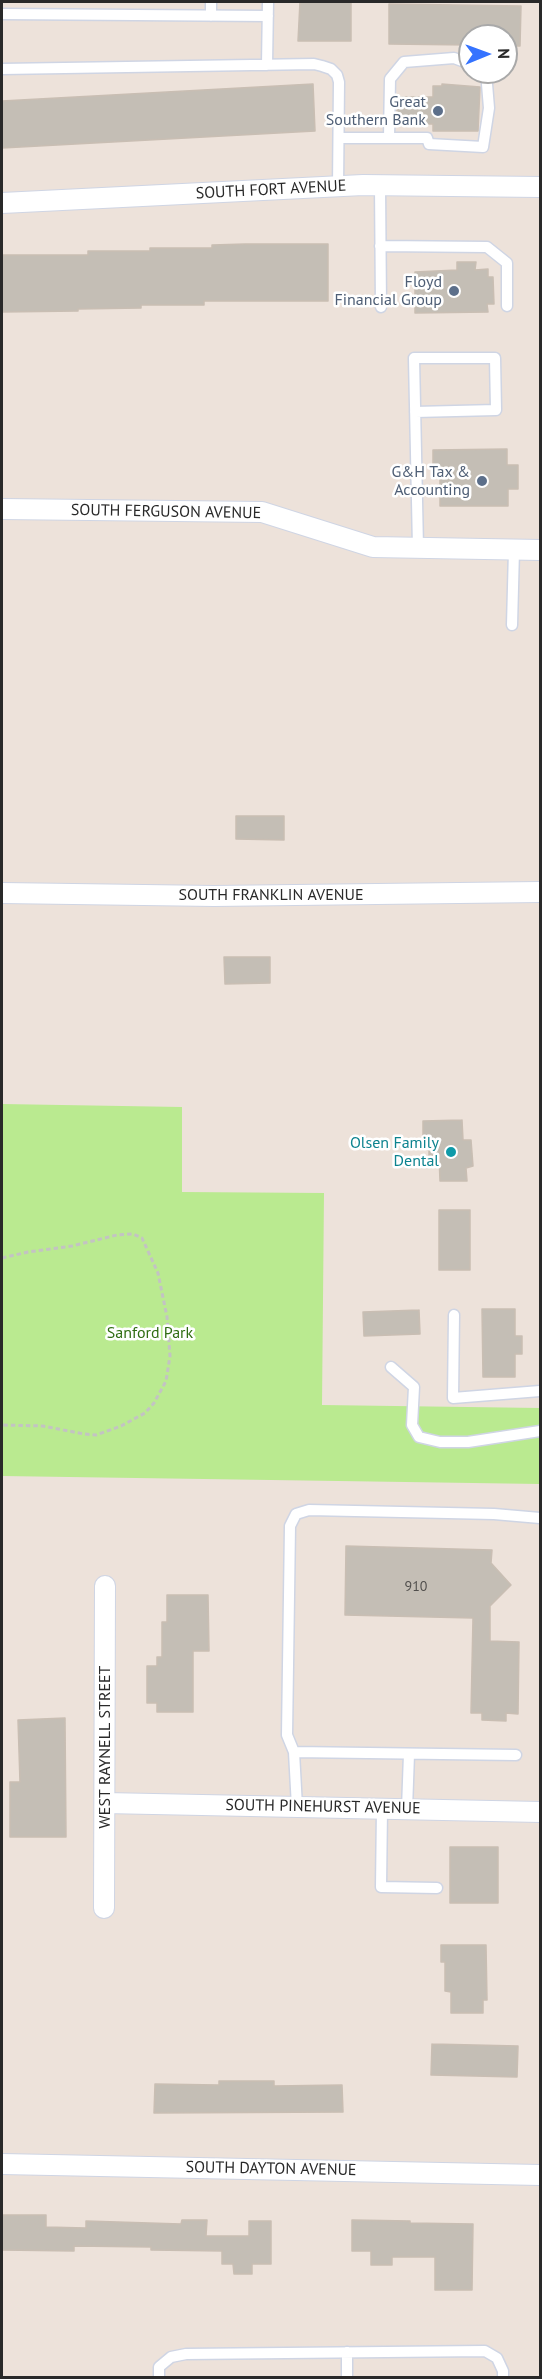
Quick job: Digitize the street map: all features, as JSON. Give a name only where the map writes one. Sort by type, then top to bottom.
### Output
[{"type":"street","name":"SOUTH FORT AVENUE","points":[[2,203],[338,187],[540,187]]},
{"type":"street","name":"SOUTH FERGUSON AVENUE","points":[[2,509],[262,512],[373,547],[540,550]]},
{"type":"street","name":"SOUTH FRANKLIN AVENUE","points":[[2,893],[214,896],[540,892]]},
{"type":"street","name":"WEST RAYNELL STREET","points":[[104,1908],[105,1586]]},
{"type":"street","name":"SOUTH PINEHURST AVENUE","points":[[105,1803],[540,1812]]},
{"type":"street","name":"SOUTH DAYTON AVENUE","points":[[2,2164],[540,2175]]},
{"type":"lane","points":[[211,2],[211,16]]},
{"type":"lane","points":[[267,65],[268,2]]},
{"type":"lane","points":[[2,14],[268,16]]},
{"type":"lane","points":[[389,138],[390,79],[404,62],[458,60]]},
{"type":"lane","points":[[2,69],[314,64],[331,69],[338,75],[339,82],[338,187]]},
{"type":"lane","points":[[339,138],[427,138],[429,144],[483,147],[489,108],[487,84]]},
{"type":"lane","points":[[380,186],[381,307]]},
{"type":"lane","points":[[381,246],[487,247],[507,263],[507,306]]},
{"type":"lane","points":[[415,412],[496,410],[495,358],[414,358],[415,412],[418,548]]},
{"type":"lane","points":[[512,625],[514,550]]},
{"type":"lane","points":[[454,1315],[453,1398],[540,1391]]},
{"type":"lane","points":[[391,1367],[414,1387],[412,1425],[419,1437],[440,1442],[468,1442],[540,1431]]},
{"type":"lane","points":[[297,1807],[294,1752],[287,1735],[290,1526],[296,1514],[309,1510],[333,1510],[494,1514],[540,1518]]},
{"type":"lane","points":[[294,1752],[516,1755]]},
{"type":"lane","points":[[407,1809],[409,1754]]},
{"type":"lane","points":[[382,1809],[381,1887],[438,1888]]},
{"type":"lane","points":[[159,2378],[159,2367],[171,2356],[186,2354],[485,2350],[497,2358],[503,2371],[503,2378]]},
{"type":"lane","points":[[347,2352],[347,2378]]},
{"type":"path","points":[[2,1258],[72,1246],[117,1235],[133,1234],[142,1238],[158,1273],[167,1317],[170,1356],[166,1381],[154,1403],[145,1413],[121,1426],[96,1434],[84,1434],[43,1426],[2,1425]]},
{"type":"green space","name":"Sanford Park","points":[[2,1104],[182,1107],[182,1192],[324,1193],[322,1405],[540,1408],[540,1484],[2,1476]]},
{"type":"building","points":[[300,2],[351,2],[351,41],[298,41]]},
{"type":"building","points":[[389,4],[521,6],[520,46],[518,46],[518,24],[458,24],[458,45],[389,44]]},
{"type":"building","points":[[313,84],[315,131],[2,148],[2,101]]},
{"type":"building","name":"Great Southern Bank","points":[[442,84],[480,87],[478,131],[433,131],[433,124],[397,124],[397,97],[433,97],[433,86],[442,86]]},
{"type":"building","points":[[328,244],[328,301],[204,301],[204,305],[141,305],[141,308],[2,312],[2,255],[88,255],[88,251],[150,251],[150,248],[212,248],[212,245]]},
{"type":"building","name":"Floyd Financial Group","points":[[457,262],[476,262],[475,270],[488,269],[488,277],[493,277],[494,304],[487,304],[488,312],[415,313],[415,272],[457,270]]},
{"type":"building","name":"G&H Tax & Accounting","points":[[507,449],[507,465],[518,465],[518,489],[508,489],[508,506],[440,506],[440,476],[433,476],[433,450]]},
{"type":"building","points":[[236,816],[284,816],[284,840],[236,839]]},
{"type":"building","points":[[224,957],[270,957],[270,983],[225,984]]},
{"type":"building","name":"Olsen Family Dental","points":[[462,1120],[463,1140],[471,1140],[473,1166],[466,1168],[467,1181],[440,1181],[439,1155],[429,1156],[429,1139],[423,1139],[423,1121]]},
{"type":"building","points":[[439,1210],[470,1210],[470,1270],[439,1270]]},
{"type":"building","points":[[482,1309],[515,1309],[515,1336],[522,1336],[522,1354],[515,1354],[515,1377],[483,1377]]},
{"type":"building","points":[[419,1310],[420,1334],[364,1336],[363,1312]]},
{"type":"building","points":[[346,1546],[492,1550],[491,1563],[511,1585],[490,1606],[490,1641],[519,1642],[518,1714],[506,1713],[506,1721],[482,1720],[482,1713],[471,1713],[473,1618],[345,1615]]},
{"type":"building","points":[[167,1595],[208,1595],[209,1651],[193,1651],[193,1712],[157,1712],[157,1703],[147,1703],[147,1666],[157,1666],[157,1657],[162,1657],[162,1622],[167,1622]]},
{"type":"building","points":[[65,1718],[66,1837],[10,1837],[10,1782],[20,1782],[18,1720]]},
{"type":"building","points":[[450,1847],[498,1847],[498,1903],[450,1903]]},
{"type":"building","points":[[441,1945],[486,1945],[487,2000],[483,2000],[483,2013],[451,2013],[451,1992],[445,1991],[445,1962],[441,1962]]},
{"type":"building","points":[[432,2044],[518,2046],[517,2077],[431,2075]]},
{"type":"building","points":[[219,2081],[274,2081],[274,2086],[342,2085],[343,2112],[154,2113],[155,2084],[219,2085]]},
{"type":"building","points":[[2,2215],[46,2215],[46,2227],[86,2228],[86,2221],[181,2224],[182,2220],[207,2220],[206,2236],[249,2236],[249,2221],[271,2221],[271,2264],[252,2264],[252,2274],[234,2274],[233,2264],[222,2264],[222,2251],[74,2246],[74,2251],[2,2250]]},
{"type":"building","points":[[352,2220],[473,2224],[472,2290],[435,2290],[435,2257],[392,2257],[392,2265],[371,2265],[371,2251],[352,2251]]},
{"type":"place","name":"Great Southern Bank","points":[[438,111]]},
{"type":"place","name":"Floyd Financial Group","points":[[454,291]]},
{"type":"place","name":"G&H Tax & Accounting","points":[[482,481]]},
{"type":"place","name":"Olsen Family Dental","points":[[451,1152]]}]
